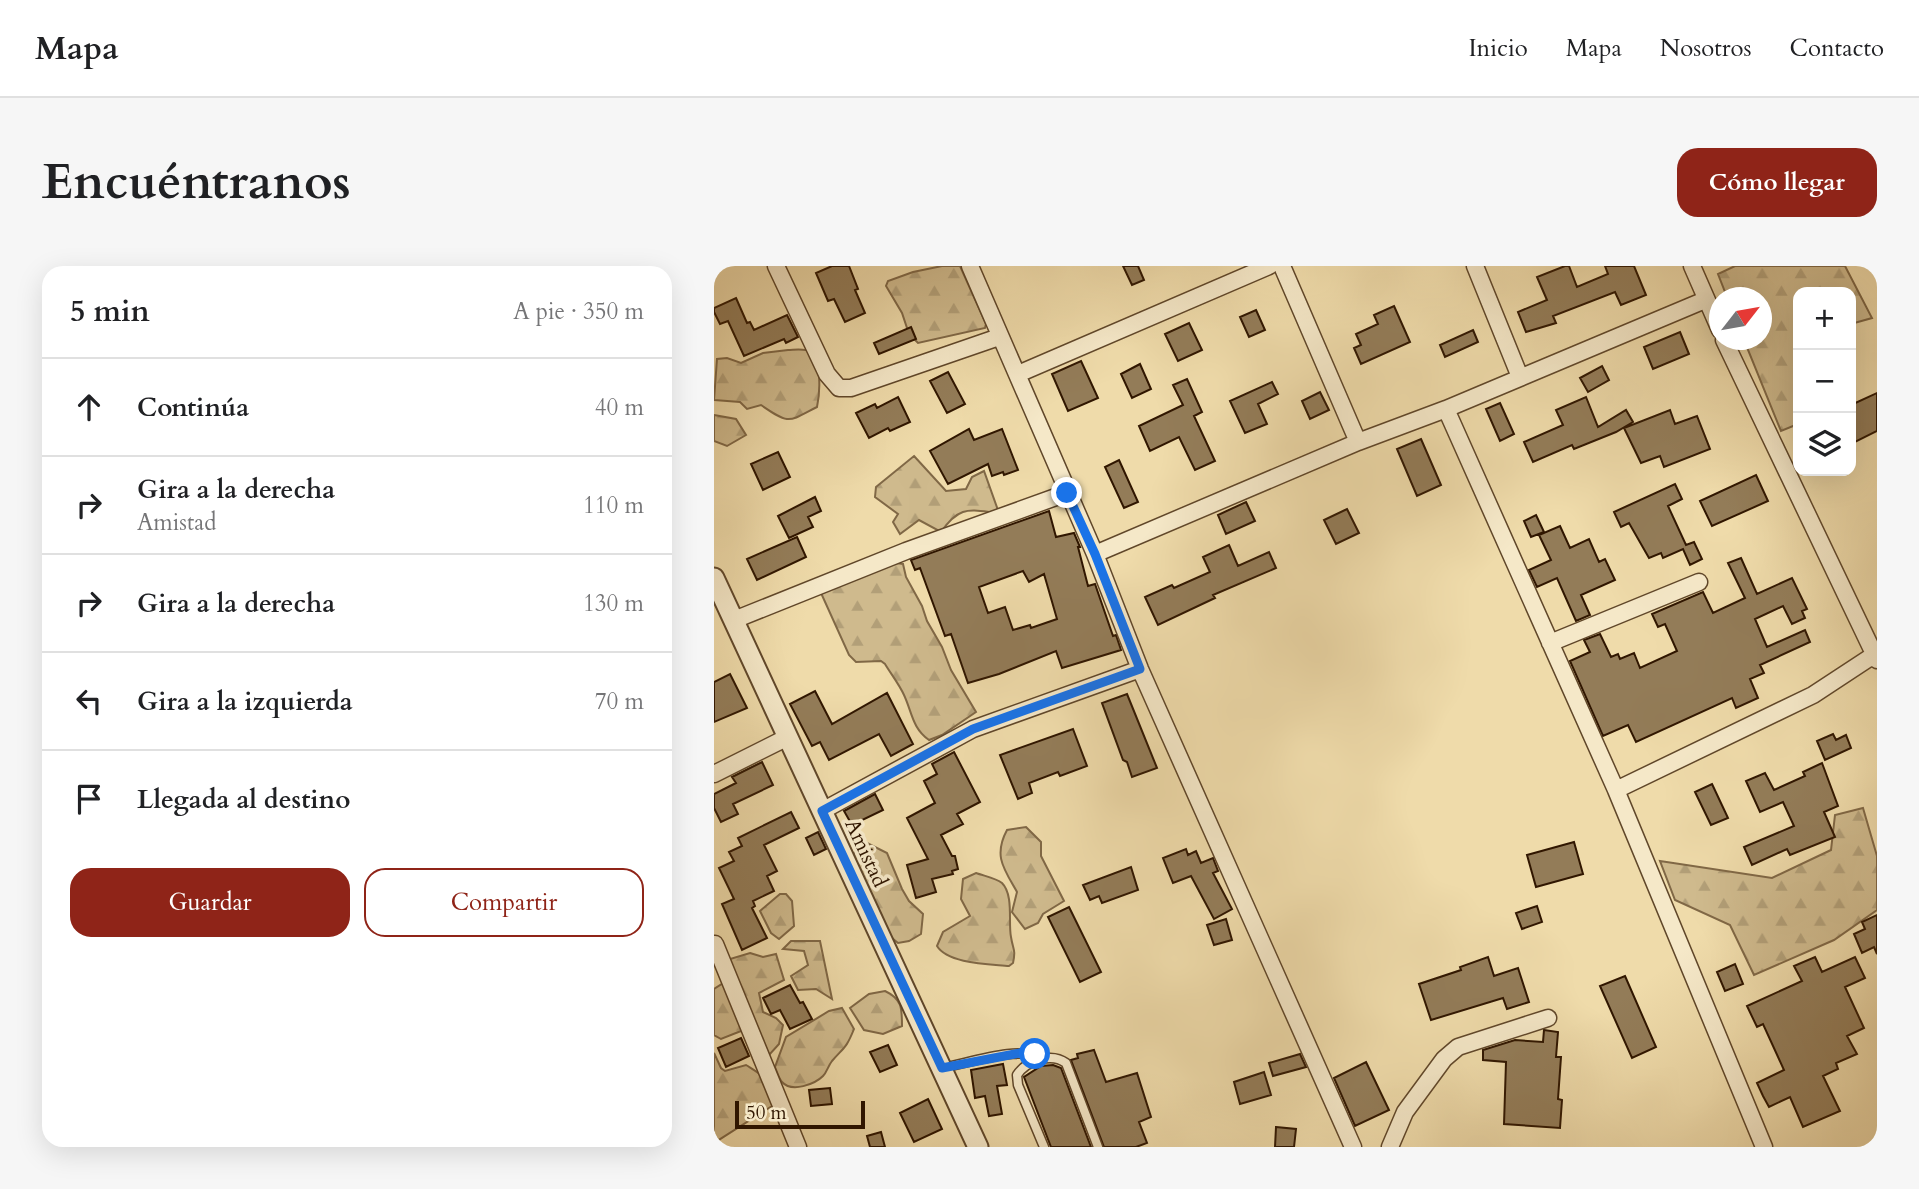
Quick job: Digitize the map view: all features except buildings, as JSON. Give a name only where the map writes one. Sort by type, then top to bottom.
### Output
[{"type":"street","points":[[776,266],[827,374],[839,388],[851,388],[999,337]]},
{"type":"street","points":[[970,266],[1095,554],[1140,669],[1353,1147]]},
{"type":"street","points":[[1018,374],[1269,266]]},
{"type":"street","points":[[1282,266],[1358,442]]},
{"type":"street","points":[[1475,266],[1520,377]]},
{"type":"street","points":[[1692,266],[1709,306]]},
{"type":"street","points":[[1095,554],[1358,442],[1446,409],[1706,300]]},
{"type":"street","points":[[1616,790],[1813,695],[1876,656],[1729,350]]},
{"type":"street","points":[[1446,409],[1616,790],[1764,1147]]},
{"type":"street","points":[[734,620],[906,551],[1067,493]]},
{"type":"street","name":"Amistad","points":[[714,578],[978,1147]]},
{"type":"street","points":[[1550,643],[1699,582]]},
{"type":"street","points":[[822,811],[973,729],[1140,669]]},
{"type":"street","points":[[714,774],[788,737]]},
{"type":"street","points":[[715,944],[798,1147]]},
{"type":"street","points":[[1390,1147],[1405,1112],[1444,1059],[1458,1047],[1548,1018]]},
{"type":"lane","points":[[942,1068],[1020,1053],[1060,1059],[1066,1063],[1098,1147]]},
{"type":"lane","points":[[1044,1058],[1027,1064],[1017,1075],[1018,1085],[1044,1147]]},
{"type":"green space","points":[[942,266],[960,266],[986,324],[985,328],[918,343],[909,334],[902,313],[886,286],[888,281],[913,272]]},
{"type":"green space","points":[[1735,266],[1845,266],[1856,287],[1793,287],[1793,426],[1781,431],[1748,350],[1772,350],[1772,287],[1723,287],[1718,274]]},
{"type":"green space","points":[[1856,287],[1872,318],[1856,323]]},
{"type":"green space","points":[[806,350],[814,357],[819,378],[817,407],[789,419],[778,416],[761,405],[747,409],[740,402],[714,400],[717,359],[727,358],[741,363],[763,353]]},
{"type":"green space","points":[[714,415],[736,419],[746,435],[727,446],[714,441]]},
{"type":"green space","points":[[914,456],[946,491],[966,489],[972,477],[984,471],[999,513],[966,511],[954,517],[941,532],[919,520],[900,534],[893,522],[898,514],[875,497],[876,487]]},
{"type":"green space","points":[[896,563],[903,564],[906,577],[951,670],[976,712],[942,735],[929,740],[916,725],[902,691],[885,664],[881,661],[856,662],[849,655],[821,593]]},
{"type":"green space","points":[[1863,808],[1877,856],[1877,910],[1834,940],[1754,975],[1730,925],[1675,900],[1660,861],[1772,878],[1831,850],[1835,815]]},
{"type":"green space","points":[[1026,827],[1041,842],[1041,856],[1064,901],[1043,914],[1038,923],[1025,929],[1012,912],[1017,892],[1004,869],[1001,847],[1007,830]]},
{"type":"green space","points":[[865,842],[887,853],[909,901],[923,914],[921,934],[909,941],[898,943],[886,933],[851,856]]},
{"type":"green space","points":[[976,873],[999,881],[1006,888],[1014,952],[1013,963],[1009,966],[960,960],[942,952],[937,946],[943,932],[970,916],[961,899],[963,879]]},
{"type":"green space","points":[[780,894],[786,894],[792,901],[794,926],[779,939],[771,933],[760,911]]},
{"type":"green space","points":[[791,941],[820,941],[832,999],[816,989],[798,990],[791,976],[808,965],[804,951],[783,949]]},
{"type":"green space","points":[[750,953],[763,957],[776,954],[784,980],[759,993],[763,1012],[783,1025],[779,1044],[770,1054],[765,1053],[727,968],[730,959]]},
{"type":"green space","points":[[725,982],[740,1010],[741,1031],[721,1039],[714,1035],[714,989]]},
{"type":"green space","points":[[885,991],[895,997],[900,1005],[902,1026],[883,1034],[864,1030],[850,1008],[869,994]]},
{"type":"green space","points":[[842,1008],[854,1029],[847,1044],[824,1074],[815,1082],[803,1086],[792,1087],[782,1082],[775,1067],[786,1037],[829,1011]]},
{"type":"green space","points":[[714,1053],[725,1071],[746,1065],[763,1077],[770,1085],[773,1098],[772,1106],[714,1143]]},
{"type":"route","points":[[1035,1054],[1020,1053],[942,1068],[822,811],[973,729],[1140,669],[1095,554],[1067,493]]}]
